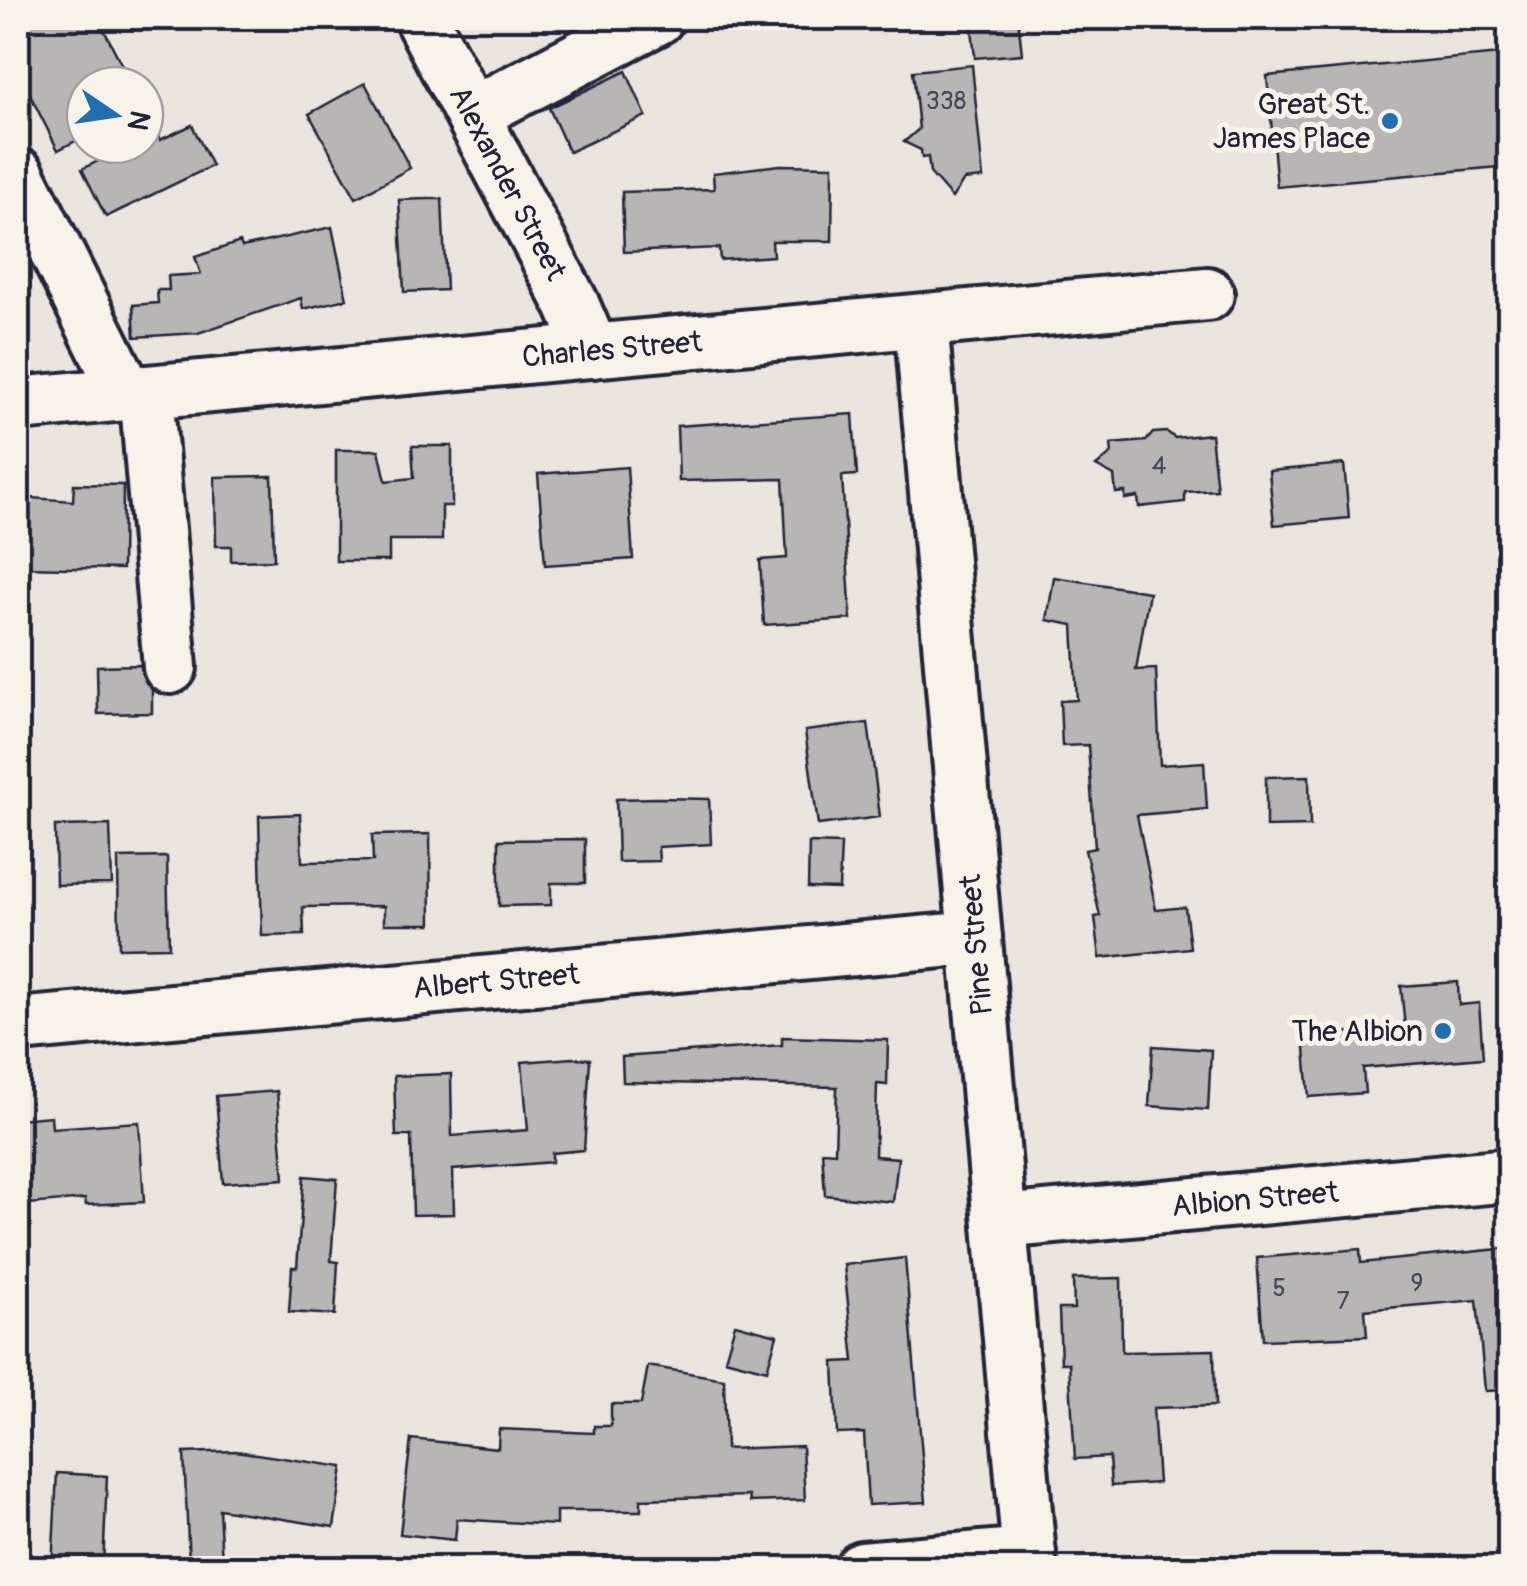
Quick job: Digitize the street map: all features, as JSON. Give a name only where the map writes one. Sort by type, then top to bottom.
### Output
[{"type":"street","name":"Alexander Street","points":[[421,18],[592,351]]},
{"type":"street","points":[[472,114],[657,18]]},
{"type":"street","points":[[18,175],[137,393],[170,668]]},
{"type":"street","name":"Charles Street","points":[[18,404],[1206,294]]},
{"type":"street","name":"Pine Street","points":[[921,321],[1030,1561]]},
{"type":"street","name":"Albert Street","points":[[18,1025],[975,938]]},
{"type":"street","name":"Albion Street","points":[[1000,1222],[1510,1176]]},
{"type":"street","points":[[862,1568],[1030,1561]]},
{"type":"building","points":[[18,18],[98,18],[122,65],[65,65],[65,146],[58,150],[18,71]]},
{"type":"building","points":[[971,18],[1018,18],[1022,54],[975,58]]},
{"type":"building","name":"Great St. James Place","points":[[1510,53],[1510,166],[1277,187],[1267,76]]},
{"type":"building","points":[[972,65],[983,178],[964,180],[952,198],[930,173],[928,157],[922,158],[921,150],[904,142],[919,129],[913,71]]},
{"type":"building","points":[[626,71],[646,116],[569,152],[549,108]]},
{"type":"building","points":[[365,83],[410,168],[356,198],[309,114]]},
{"type":"building","points":[[192,125],[212,166],[106,217],[82,169],[90,165],[165,165],[165,138]]},
{"type":"building","points":[[780,165],[833,166],[832,241],[772,241],[773,256],[720,260],[719,248],[624,252],[622,192],[714,189],[713,173]]},
{"type":"building","points":[[442,199],[446,290],[404,292],[399,200]]},
{"type":"building","points":[[332,227],[347,299],[303,309],[301,298],[198,333],[135,337],[133,305],[158,303],[157,290],[169,290],[168,276],[201,274],[195,257],[240,242],[242,247]]},
{"type":"building","points":[[853,414],[857,475],[842,476],[851,619],[764,625],[760,560],[787,558],[783,479],[679,481],[677,426]]},
{"type":"building","points":[[1167,432],[1175,438],[1211,434],[1217,490],[1185,492],[1185,502],[1139,507],[1138,497],[1125,499],[1125,492],[1116,493],[1114,476],[1096,466],[1112,453],[1111,444],[1146,441],[1153,433]]},
{"type":"building","points":[[412,446],[452,446],[452,506],[442,506],[442,540],[389,540],[389,561],[336,561],[336,450],[379,450],[386,481],[414,478]]},
{"type":"building","points":[[1344,464],[1349,518],[1274,525],[1269,471]]},
{"type":"building","points":[[627,467],[633,559],[545,565],[538,474]]},
{"type":"building","points":[[272,476],[274,560],[231,561],[231,546],[216,546],[215,477]]},
{"type":"building","points":[[74,484],[123,485],[122,569],[18,567],[18,497],[73,501]]},
{"type":"building","points":[[1054,577],[1149,592],[1136,670],[1156,669],[1160,765],[1204,762],[1207,809],[1137,815],[1156,910],[1185,907],[1190,948],[1100,958],[1095,917],[1100,916],[1085,850],[1095,848],[1088,745],[1062,746],[1060,701],[1077,700],[1073,625],[1047,620]]},
{"type":"building","points":[[140,665],[152,690],[152,713],[98,714],[97,666]]},
{"type":"building","points":[[868,723],[880,817],[818,825],[805,731]]},
{"type":"building","points":[[1309,776],[1310,826],[1266,827],[1266,777]]},
{"type":"building","points":[[616,799],[709,799],[711,844],[658,847],[659,861],[618,862]]},
{"type":"building","points":[[300,814],[302,862],[373,861],[372,835],[430,834],[431,924],[384,924],[384,906],[303,907],[304,935],[262,936],[259,816]]},
{"type":"building","points":[[110,825],[112,884],[56,885],[55,826]]},
{"type":"building","points":[[585,839],[585,883],[551,883],[551,905],[499,906],[499,840]]},
{"type":"building","points":[[809,843],[841,844],[839,889],[808,888]]},
{"type":"building","points":[[167,857],[169,947],[119,948],[118,858]]},
{"type":"building","points":[[1458,982],[1459,1005],[1479,1003],[1483,1058],[1363,1068],[1365,1093],[1309,1097],[1304,1036],[1405,1028],[1401,986]]},
{"type":"building","points":[[782,1037],[888,1040],[887,1085],[877,1084],[875,1156],[898,1158],[893,1202],[825,1195],[822,1151],[835,1152],[837,1087],[623,1082],[622,1057],[782,1045]]},
{"type":"building","points":[[1153,1046],[1211,1050],[1208,1110],[1149,1106]]},
{"type":"building","points":[[590,1059],[584,1150],[552,1153],[552,1162],[453,1170],[454,1214],[413,1215],[411,1136],[396,1136],[394,1076],[451,1074],[452,1136],[528,1130],[522,1062]]},
{"type":"building","points":[[277,1091],[284,1179],[223,1183],[216,1096]]},
{"type":"building","points":[[51,1116],[52,1128],[139,1122],[144,1202],[86,1205],[85,1199],[18,1205],[18,1119]]},
{"type":"building","points":[[304,1176],[337,1179],[331,1261],[338,1262],[335,1315],[289,1312],[292,1267],[297,1267]]},
{"type":"building","points":[[1510,1248],[1510,1390],[1485,1391],[1477,1300],[1365,1310],[1367,1336],[1263,1340],[1257,1258],[1360,1249],[1361,1263]]},
{"type":"building","points":[[905,1258],[926,1502],[868,1505],[864,1433],[837,1434],[834,1362],[854,1361],[844,1265]]},
{"type":"building","points":[[1121,1278],[1122,1352],[1214,1350],[1215,1406],[1153,1408],[1158,1483],[1111,1486],[1109,1457],[1075,1459],[1069,1363],[1061,1363],[1059,1309],[1074,1309],[1073,1279]]},
{"type":"building","points":[[735,1324],[777,1335],[767,1370],[725,1359]]},
{"type":"building","points":[[648,1366],[724,1379],[726,1449],[802,1446],[805,1500],[750,1502],[749,1496],[641,1499],[641,1511],[556,1511],[556,1525],[457,1519],[455,1540],[400,1534],[411,1439],[498,1448],[499,1429],[594,1433],[594,1426],[611,1426],[611,1404],[641,1404]]},
{"type":"building","points":[[236,1451],[343,1467],[334,1527],[219,1509],[222,1562],[189,1564],[184,1453]]},
{"type":"building","points":[[57,1473],[107,1476],[103,1568],[52,1568]]},
{"type":"place","name":"Great St. James Place","points":[[1390,121]]},
{"type":"place","name":"The Albion","points":[[1443,1031]]}]
